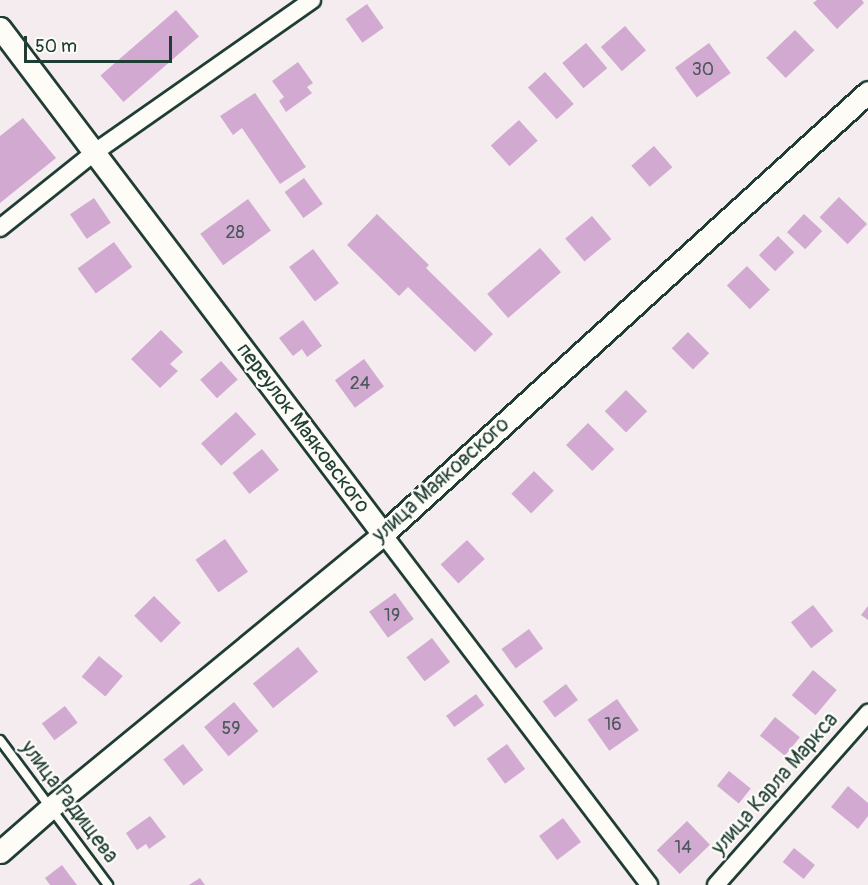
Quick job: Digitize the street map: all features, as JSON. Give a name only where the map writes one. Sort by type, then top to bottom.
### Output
[{"type":"street","points":[[0,228],[95,152],[312,0]]},
{"type":"street","name":"переулок Маяковского","points":[[0,27],[649,885]]},
{"type":"street","name":"улица Маяковского","points":[[0,852],[50,808],[383,534],[868,92]]},
{"type":"street","name":"улица Карла Маркса","points":[[716,885],[868,712]]},
{"type":"lane","name":"улица Радищева","points":[[0,740],[108,885]]},
{"type":"building","points":[[817,0],[862,0],[864,3],[837,29],[813,3]]},
{"type":"building","points":[[367,4],[384,28],[362,43],[346,19]]},
{"type":"building","points":[[176,10],[199,36],[123,102],[101,76]]},
{"type":"building","points":[[625,26],[646,50],[622,71],[601,47]]},
{"type":"building","points":[[795,30],[814,50],[786,78],[766,58]]},
{"type":"building","points":[[586,43],[607,68],[583,88],[562,63]]},
{"type":"building","points":[[709,43],[731,73],[697,98],[675,68]]},
{"type":"building","points":[[298,62],[313,83],[307,87],[312,93],[286,112],[279,101],[284,97],[272,81]]},
{"type":"building","points":[[545,72],[574,104],[557,119],[528,87]]},
{"type":"building","points":[[255,93],[306,167],[280,184],[242,128],[233,135],[220,116]]},
{"type":"building","points":[[23,118],[56,158],[0,203],[0,136]]},
{"type":"building","points":[[519,120],[538,141],[509,166],[491,145]]},
{"type":"building","points":[[654,146],[672,167],[650,187],[631,166]]},
{"type":"building","points":[[304,178],[323,204],[303,218],[285,192]]},
{"type":"building","points":[[839,197],[867,224],[848,244],[820,217]]},
{"type":"building","points":[[94,198],[111,223],[87,239],[70,214]]},
{"type":"building","points":[[248,199],[271,231],[223,265],[200,234]]},
{"type":"building","points":[[377,214],[429,265],[426,268],[493,334],[475,352],[408,287],[399,296],[347,245]]},
{"type":"building","points":[[804,214],[822,231],[805,249],[787,232]]},
{"type":"building","points":[[592,216],[611,239],[584,261],[565,238]]},
{"type":"building","points":[[778,236],[794,252],[775,271],[759,255]]},
{"type":"building","points":[[114,242],[132,267],[96,294],[78,268]]},
{"type":"building","points":[[540,248],[561,272],[508,318],[487,294]]},
{"type":"building","points":[[313,249],[339,283],[315,301],[289,267]]},
{"type":"building","points":[[747,266],[770,290],[750,309],[727,285]]},
{"type":"building","points":[[303,320],[322,346],[307,357],[302,349],[293,356],[279,338]]},
{"type":"building","points":[[161,330],[183,352],[170,364],[178,371],[160,388],[131,359]]},
{"type":"building","points":[[688,332],[709,353],[693,369],[672,348]]},
{"type":"building","points":[[364,359],[384,387],[355,408],[335,380]]},
{"type":"building","points":[[221,361],[238,380],[217,398],[200,380]]},
{"type":"building","points":[[626,390],[647,411],[626,432],[605,411]]},
{"type":"building","points":[[236,412],[256,434],[221,466],[201,443]]},
{"type":"building","points":[[588,423],[614,449],[592,471],[566,445]]},
{"type":"building","points":[[262,449],[279,470],[249,494],[232,473]]},
{"type":"building","points":[[534,471],[554,491],[531,513],[511,494]]},
{"type":"building","points":[[225,539],[248,572],[218,592],[196,560]]},
{"type":"building","points":[[467,540],[485,559],[458,584],[441,565]]},
{"type":"building","points":[[395,593],[414,619],[388,638],[369,612]]},
{"type":"building","points":[[154,596],[181,623],[161,643],[134,616]]},
{"type":"building","points":[[813,605],[833,631],[811,648],[791,622]]},
{"type":"building","points":[[868,606],[868,620],[861,615]]},
{"type":"building","points":[[529,629],[543,648],[516,668],[501,649]]},
{"type":"building","points":[[432,638],[450,662],[424,681],[406,657]]},
{"type":"building","points":[[298,647],[318,672],[273,708],[253,684]]},
{"type":"building","points":[[99,656],[123,676],[105,697],[82,677]]},
{"type":"building","points":[[813,670],[837,690],[816,715],[792,695]]},
{"type":"building","points":[[566,684],[578,700],[555,717],[543,701]]},
{"type":"building","points":[[476,694],[484,705],[454,727],[446,716]]},
{"type":"building","points":[[617,699],[639,730],[609,751],[588,720]]},
{"type":"building","points":[[234,702],[258,731],[229,756],[204,727]]},
{"type":"building","points":[[65,706],[78,723],[54,740],[42,723]]},
{"type":"building","points":[[775,717],[800,737],[785,756],[760,736]]},
{"type":"building","points":[[183,744],[203,770],[184,785],[163,759]]},
{"type":"building","points":[[507,744],[525,769],[505,784],[487,759]]},
{"type":"building","points":[[729,771],[751,789],[739,803],[717,786]]},
{"type":"building","points":[[848,786],[868,803],[868,816],[858,829],[831,807]]},
{"type":"building","points":[[150,816],[166,837],[149,849],[146,844],[137,850],[126,833]]},
{"type":"building","points":[[563,818],[581,842],[557,860],[539,836]]},
{"type":"building","points":[[687,821],[710,845],[680,874],[657,850]]},
{"type":"building","points":[[794,848],[815,865],[804,879],[783,862]]},
{"type":"building","points":[[62,865],[77,885],[50,885],[45,878]]},
{"type":"building","points":[[200,878],[205,885],[189,885]]}]
